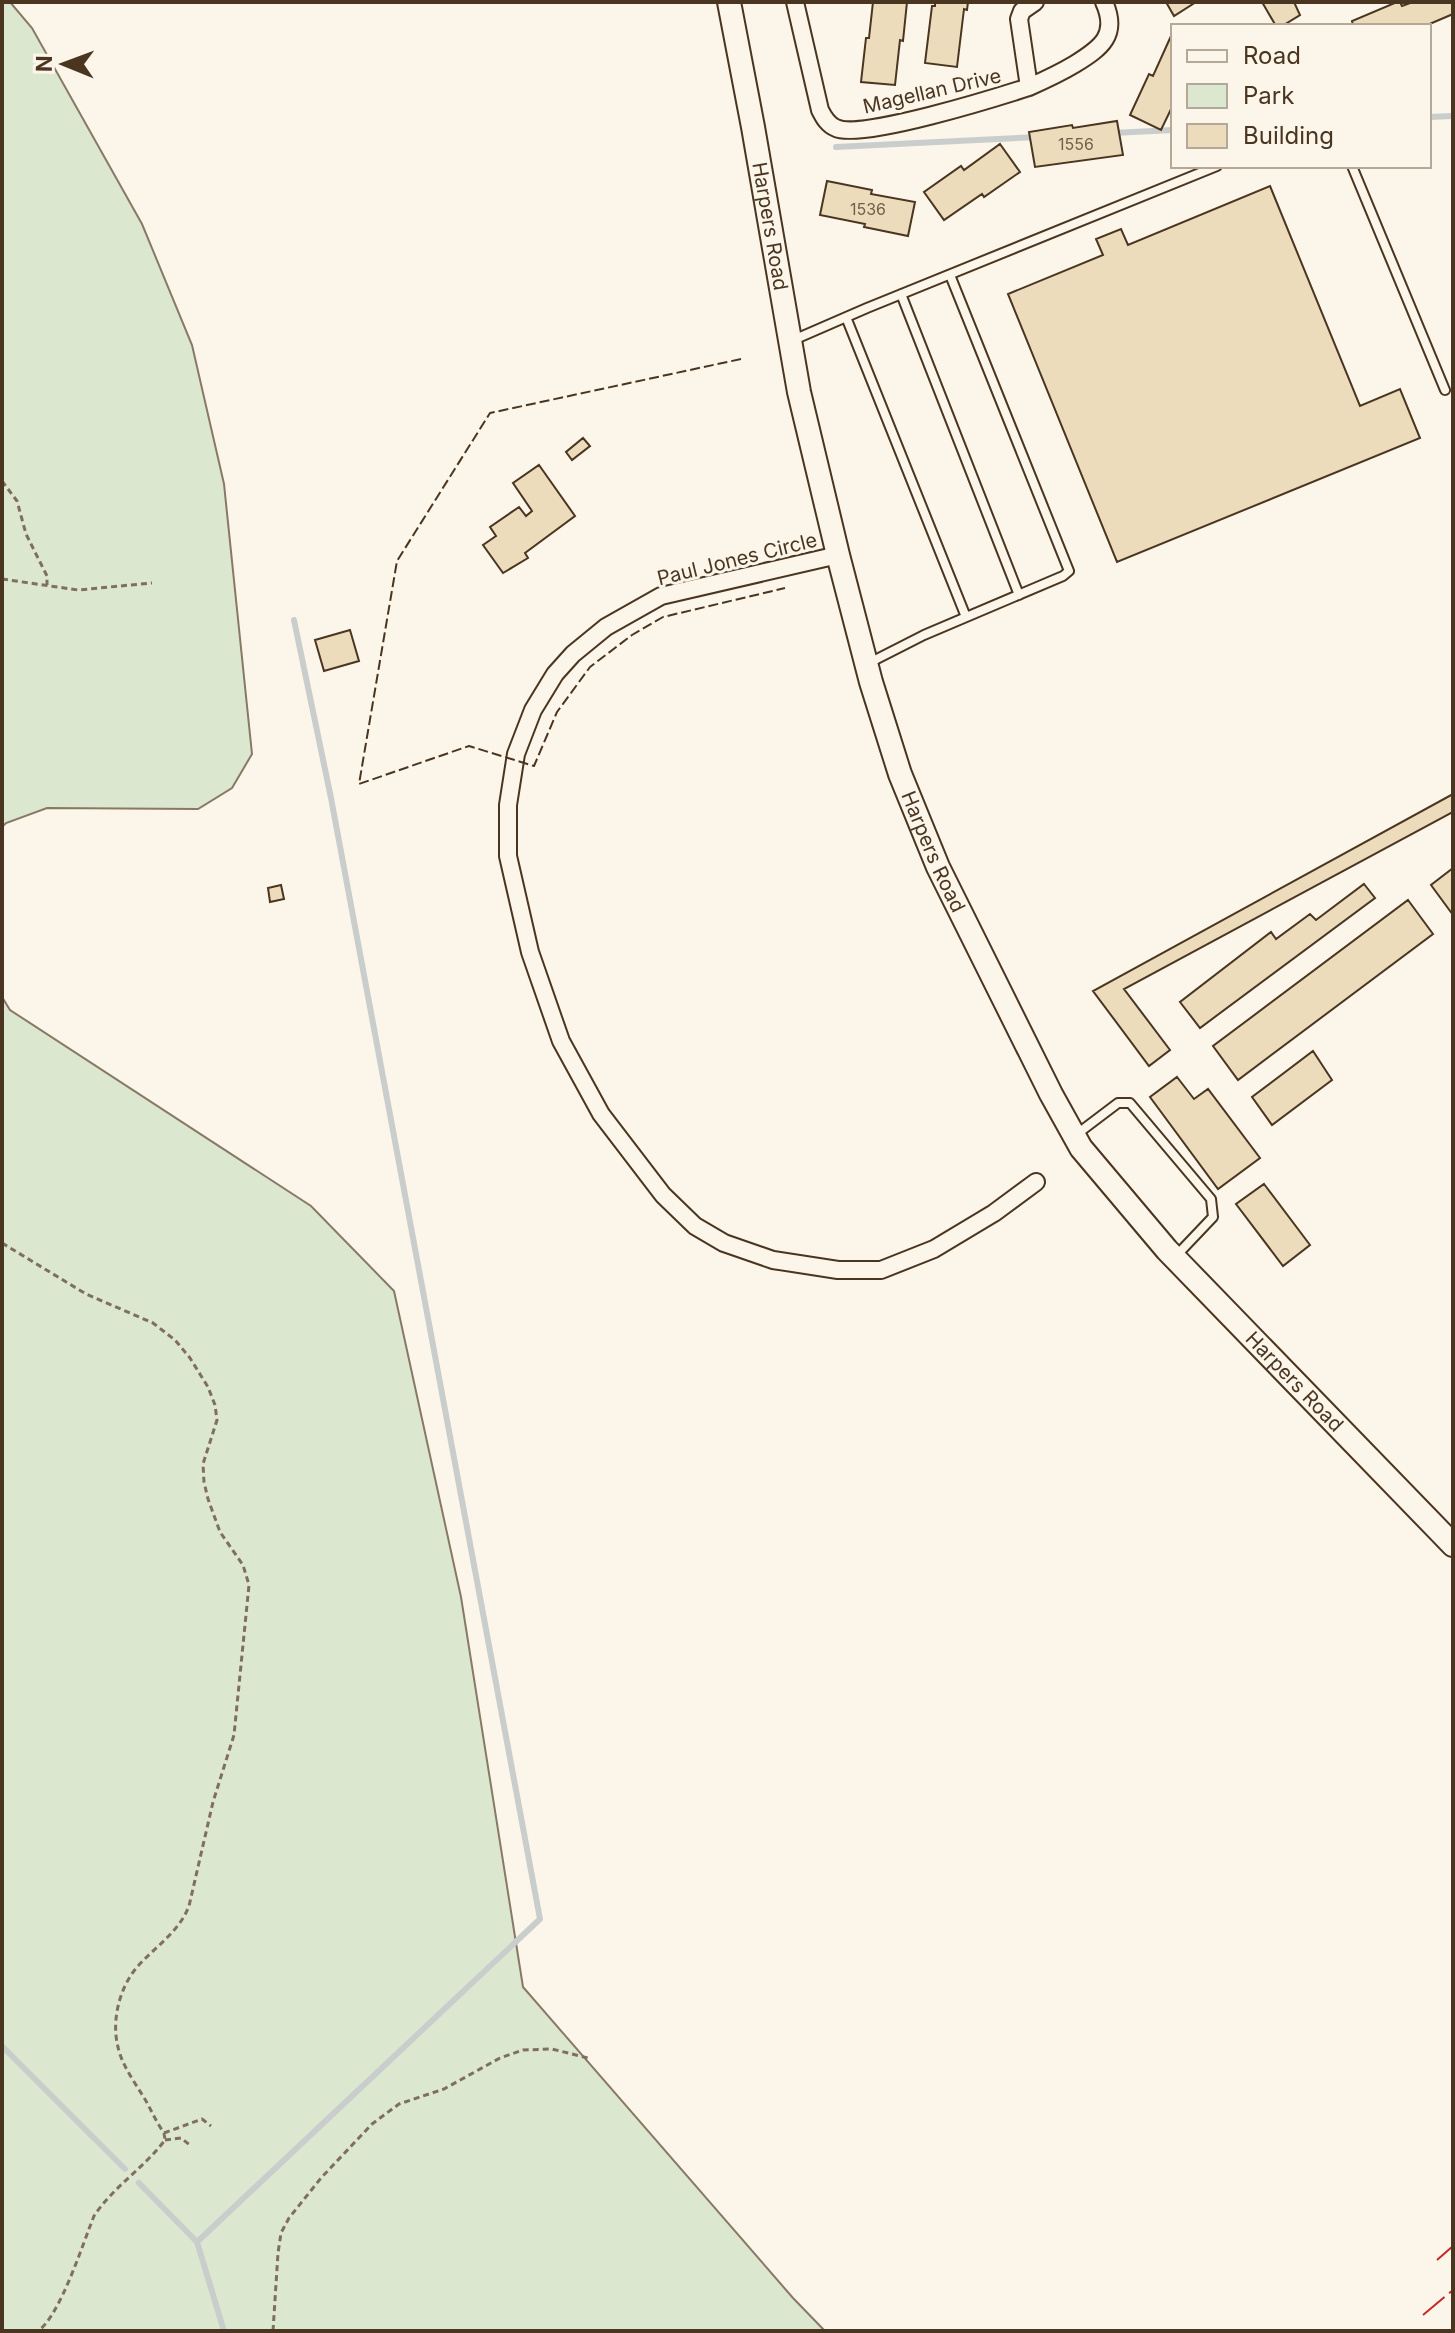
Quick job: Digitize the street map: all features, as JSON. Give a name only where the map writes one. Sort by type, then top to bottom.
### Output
[{"type":"street","name":"Harpers Road","points":[[729,2],[799,392],[838,555],[900,774],[938,867],[1081,1148],[1175,1258],[1453,1545]]},
{"type":"street","name":"Magellan Drive","points":[[795,2],[820,110],[826,121],[837,129],[848,131],[974,105],[1056,76],[1099,49],[1109,26],[1104,2]]},
{"type":"street","name":"Magellan Drive","points":[[1029,87],[1019,19],[1022,11],[1035,2]]},
{"type":"street","name":"Paul Jones Circle","points":[[838,555],[661,596],[606,627],[573,654],[555,674],[533,710],[516,754],[508,805],[508,856],[530,952],[561,1041],[601,1114],[663,1195],[695,1226],[724,1243],[773,1260],[838,1270],[881,1270],[934,1249],[994,1213],[1036,1182]]},
{"type":"lane","points":[[790,341],[1212,168]]},
{"type":"lane","points":[[1353,168],[1445,390]]},
{"type":"lane","points":[[867,664],[924,635],[1069,571],[950,275]]},
{"type":"lane","points":[[901,294],[1019,595]]},
{"type":"lane","points":[[846,317],[966,617]]},
{"type":"lane","points":[[1075,1135],[1118,1103],[1130,1103],[1211,1199],[1213,1217],[1175,1258]]},
{"type":"path","points":[[2,481],[17,501],[26,534],[47,576],[47,585]]},
{"type":"path","points":[[2,579],[78,590],[152,583]]},
{"type":"path","points":[[2,1243],[86,1294],[153,1323],[175,1340],[190,1358],[208,1387],[217,1420],[203,1464],[208,1499],[220,1532],[243,1565],[249,1585],[234,1735],[213,1802],[189,1906],[173,1932],[130,1974],[120,1998],[116,2022],[117,2044],[165,2140]]},
{"type":"path","points":[[273,2331],[281,2233],[321,2178],[380,2118],[399,2104],[444,2089],[500,2058],[523,2050],[552,2049],[588,2058]]},
{"type":"path","points":[[164,2133],[202,2119],[211,2126]]},
{"type":"path","points":[[38,2331],[44,2327],[58,2303],[101,2205],[165,2140],[181,2138],[191,2146]]},
{"type":"green space","points":[[2,2],[10,2],[32,28],[142,224],[192,345],[224,484],[252,754],[232,788],[198,809],[47,808],[2,827]]},
{"type":"green space","points":[[2,997],[10,1010],[311,1206],[394,1291],[461,1597],[523,1987],[825,2331],[2,2331]]},
{"type":"building","points":[[873,2],[907,2],[895,85],[861,82]]},
{"type":"building","points":[[935,2],[968,2],[967,10],[964,9],[957,67],[925,63]]},
{"type":"building","points":[[1166,2],[1196,2],[1174,16]]},
{"type":"building","points":[[1262,2],[1294,2],[1300,15],[1285,24],[1275,24]]},
{"type":"building","points":[[1397,2],[1402,6],[1413,2],[1453,2],[1453,14],[1430,24],[1353,24],[1352,21]]},
{"type":"building","points":[[1171,36],[1171,109],[1161,130],[1130,115],[1149,74],[1153,76]]},
{"type":"building","points":[[1117,121],[1123,155],[1035,167],[1029,132]]},
{"type":"building","points":[[1000,144],[1020,172],[944,220],[924,192],[961,166],[964,170]]},
{"type":"building","points":[[827,181],[872,190],[871,194],[915,202],[908,236],[820,215]]},
{"type":"building","points":[[1270,186],[1360,406],[1400,389],[1420,438],[1117,562],[1008,294],[1103,255],[1096,239],[1121,229],[1128,245]]},
{"type":"building","points":[[583,438],[590,446],[572,460],[566,452]]},
{"type":"building","points":[[539,465],[575,516],[525,553],[528,558],[503,573],[483,545],[496,536],[490,527],[519,507],[526,516],[532,511],[513,483]]},
{"type":"building","points":[[350,630],[359,661],[324,671],[315,640]]},
{"type":"building","points":[[1453,794],[1453,812],[1124,989],[1170,1050],[1149,1066],[1093,991]]},
{"type":"building","points":[[1453,868],[1453,915],[1431,885]]},
{"type":"building","points":[[1364,884],[1375,898],[1200,1028],[1180,1002],[1271,932],[1276,939],[1310,914],[1316,920]]},
{"type":"building","points":[[281,885],[284,899],[270,902],[268,888]]},
{"type":"building","points":[[1408,900],[1433,934],[1238,1080],[1213,1046]]},
{"type":"building","points":[[1313,1051],[1332,1080],[1272,1125],[1252,1097]]},
{"type":"building","points":[[1177,1077],[1194,1099],[1208,1089],[1260,1158],[1218,1189],[1150,1097]]},
{"type":"building","points":[[1264,1184],[1310,1245],[1283,1266],[1236,1204]]},
{"type":"waterway","points":[[1431,117],[1453,116]]},
{"type":"waterway","points":[[1113,133],[1171,130]]},
{"type":"waterway","points":[[836,147],[1038,137]]},
{"type":"waterway","points":[[197,2242],[540,1919],[331,798],[294,620]]},
{"type":"waterway","points":[[2,2046],[125,2169]]},
{"type":"waterway","points":[[139,2183],[197,2242],[224,2331]]},
{"type":"fence","points":[[741,359],[490,413],[397,561],[359,784],[469,746],[534,766],[557,712],[590,667],[632,635],[663,617],[785,588]]},
{"type":"power","points":[[1437,2260],[1453,2246]]},
{"type":"power","points":[[1423,2315],[1453,2290]]}]
